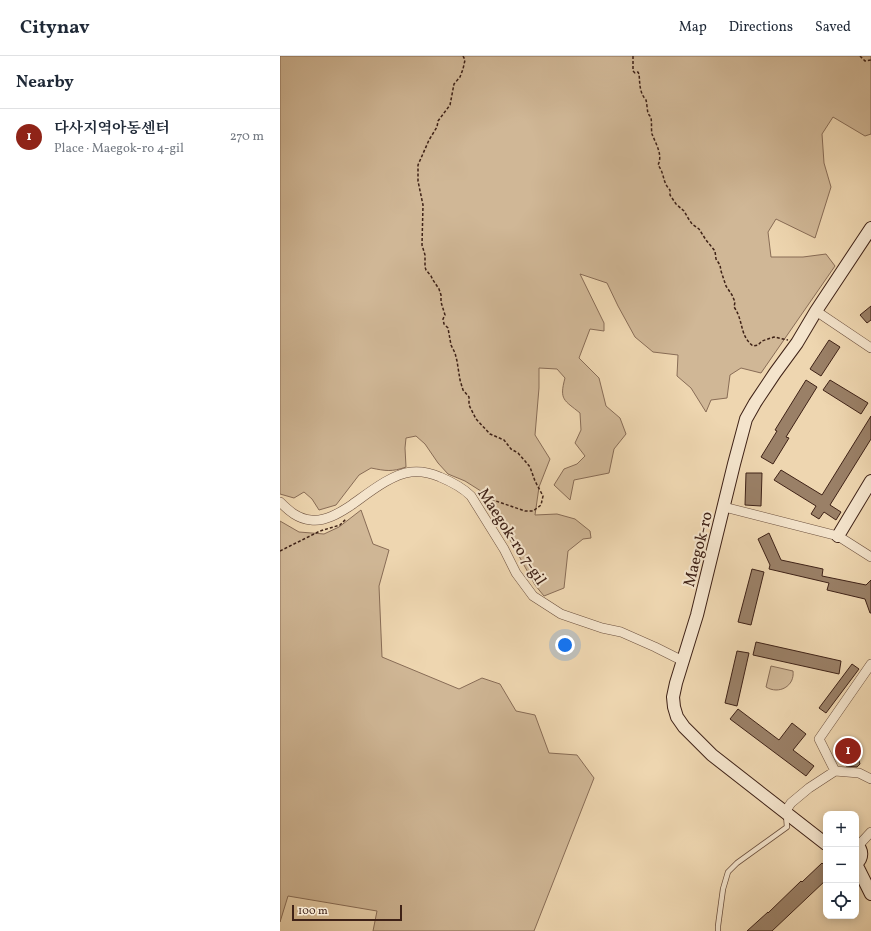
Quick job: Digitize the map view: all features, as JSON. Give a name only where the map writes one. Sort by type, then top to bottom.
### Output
[{"type":"street","name":"Maegok-ro","points":[[823,842],[712,755],[684,728],[677,717],[674,707],[674,697],[676,683],[697,615],[746,419],[755,403],[797,343],[816,311],[871,228]]},
{"type":"street","points":[[816,311],[871,348]]},
{"type":"street","name":"Maegok-ro 7-gil","points":[[280,502],[298,517],[311,520],[321,520],[332,517],[381,484],[396,476],[409,472],[433,474],[454,482],[464,489],[472,498],[504,550],[516,573],[533,596],[561,614],[590,624],[621,632],[683,661]]},
{"type":"street","points":[[838,536],[871,481]]},
{"type":"street","points":[[724,507],[838,536],[871,557]]},
{"type":"street","points":[[835,771],[819,739],[871,664]]},
{"type":"street","points":[[786,812],[791,803],[809,788],[835,771],[859,773],[871,779]]},
{"type":"street","points":[[859,843],[871,832]]},
{"type":"street","points":[[859,848],[862,855],[859,861]]},
{"type":"street","points":[[859,870],[871,894]]},
{"type":"lane","points":[[718,931],[723,889],[728,872],[787,827],[786,812]]},
{"type":"path","points":[[463,56],[463,69],[460,77],[454,84],[450,106],[438,121],[437,127],[429,140],[418,165],[418,180],[423,205],[422,245],[425,255],[425,267],[439,289],[445,315],[444,324],[448,328],[451,345],[457,360],[463,390],[469,397],[469,405],[476,419],[490,434],[504,440],[511,449],[525,461],[530,467],[543,496],[541,505],[533,511],[525,511],[493,500],[472,498]]},
{"type":"path","points":[[633,56],[633,71],[635,73],[638,72],[639,74],[640,90],[646,100],[647,112],[651,118],[652,134],[656,141],[660,156],[658,165],[661,169],[665,186],[670,190],[670,195],[676,204],[684,211],[692,224],[700,229],[706,240],[715,251],[716,259],[720,265],[720,271],[726,286],[732,295],[734,307],[739,314],[743,333],[748,342],[753,346],[758,345],[762,341],[774,338],[784,338],[797,343]]},
{"type":"path","points":[[860,56],[865,61],[871,60]]},
{"type":"path","points":[[280,551],[320,531],[340,525],[356,509],[352,504]]},
{"type":"shaded area","points":[[280,56],[871,56],[871,134],[865,136],[833,117],[822,134],[824,163],[831,187],[815,238],[776,219],[768,232],[771,257],[803,257],[826,254],[835,266],[761,373],[741,368],[730,375],[727,398],[711,400],[706,412],[691,388],[677,376],[678,355],[653,352],[635,337],[607,283],[580,274],[604,323],[604,331],[590,329],[579,358],[599,378],[606,406],[620,418],[626,434],[614,449],[609,473],[574,480],[570,500],[554,485],[564,469],[577,464],[585,456],[575,443],[581,430],[580,413],[564,399],[563,385],[565,378],[557,369],[539,368],[535,435],[550,459],[539,487],[535,515],[557,514],[575,519],[590,531],[591,538],[583,539],[568,551],[564,588],[544,596],[535,585],[484,493],[465,481],[448,474],[438,463],[425,444],[416,436],[406,438],[406,467],[397,470],[381,470],[371,468],[359,475],[336,505],[319,510],[312,499],[304,492],[294,498],[280,494]]},
{"type":"shaded area","points":[[361,510],[373,544],[389,550],[379,586],[382,657],[459,689],[482,678],[500,684],[516,711],[535,715],[549,753],[577,755],[594,778],[534,931],[373,931],[377,911],[288,896],[280,922],[280,521],[299,532],[324,534],[339,527]]},
{"type":"shaded area","points":[[771,666],[793,671],[793,676],[789,685],[785,688],[776,690],[766,687]]},
{"type":"building","points":[[871,306],[871,320],[867,323],[860,315]]},
{"type":"building","points":[[829,340],[840,347],[821,376],[810,369]]},
{"type":"building","points":[[806,380],[817,387],[786,437],[789,438],[773,464],[761,457],[777,431],[775,430]]},
{"type":"building","points":[[830,380],[868,403],[861,414],[823,390]]},
{"type":"building","points":[[871,416],[871,439],[830,505],[841,512],[836,520],[824,512],[819,519],[811,514],[816,506],[774,480],[781,470],[822,495]]},
{"type":"building","points":[[746,473],[762,473],[761,506],[745,505]]},
{"type":"building","points":[[769,533],[781,560],[823,569],[822,576],[866,585],[871,580],[871,613],[865,599],[827,590],[829,583],[769,569],[770,565],[758,539]]},
{"type":"building","points":[[752,569],[764,572],[751,625],[738,622]]},
{"type":"building","points":[[756,642],[841,661],[839,674],[753,655]]},
{"type":"building","points":[[737,651],[749,653],[737,706],[725,703]]},
{"type":"building","points":[[852,664],[859,669],[826,713],[819,708]]},
{"type":"building","points":[[738,709],[779,740],[792,723],[806,734],[793,750],[814,766],[806,776],[730,719]]},
{"type":"building","points":[[848,745],[858,757],[860,764],[857,767],[846,766],[837,757]]},
{"type":"building","points":[[822,863],[823,864],[823,883],[772,931],[747,931],[801,881],[802,882]]},
{"type":"place","name":"다사지역아동센터","points":[[848,751]]}]
